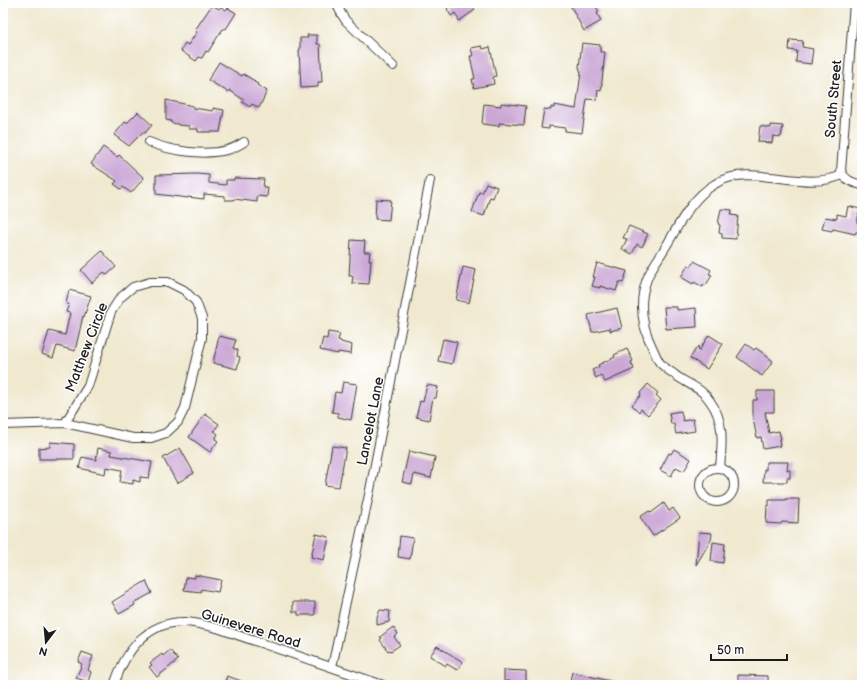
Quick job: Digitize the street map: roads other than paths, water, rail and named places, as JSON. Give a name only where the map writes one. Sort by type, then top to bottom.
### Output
[{"type":"street","points":[[336,3],[346,21],[393,66]]},
{"type":"street","name":"South Street","points":[[842,175],[841,161],[854,3]]},
{"type":"street","points":[[149,142],[168,148],[199,153],[228,150],[244,142]]},
{"type":"street","points":[[720,468],[722,436],[721,423],[710,400],[699,389],[677,377],[659,362],[648,340],[642,318],[642,297],[647,279],[686,213],[700,195],[715,183],[730,177],[752,176],[807,181],[828,180],[842,175],[851,182],[862,185]]},
{"type":"street","name":"Lancelot Lane","points":[[332,667],[370,490],[430,180]]},
{"type":"street","name":"Matthew Circle","points":[[3,425],[65,423],[133,438],[151,438],[166,433],[178,422],[185,408],[202,338],[202,318],[196,302],[184,290],[168,282],[150,282],[133,287],[120,298],[111,312],[88,386],[65,423]]},
{"type":"street","points":[[720,468],[730,474],[733,478],[734,484],[731,495],[721,501],[716,502],[705,496],[701,491],[700,485],[701,479],[708,470],[720,468]]},
{"type":"street","name":"Guinevere Road","points":[[114,685],[127,655],[134,645],[161,626],[184,622],[218,628],[383,685]]}]
